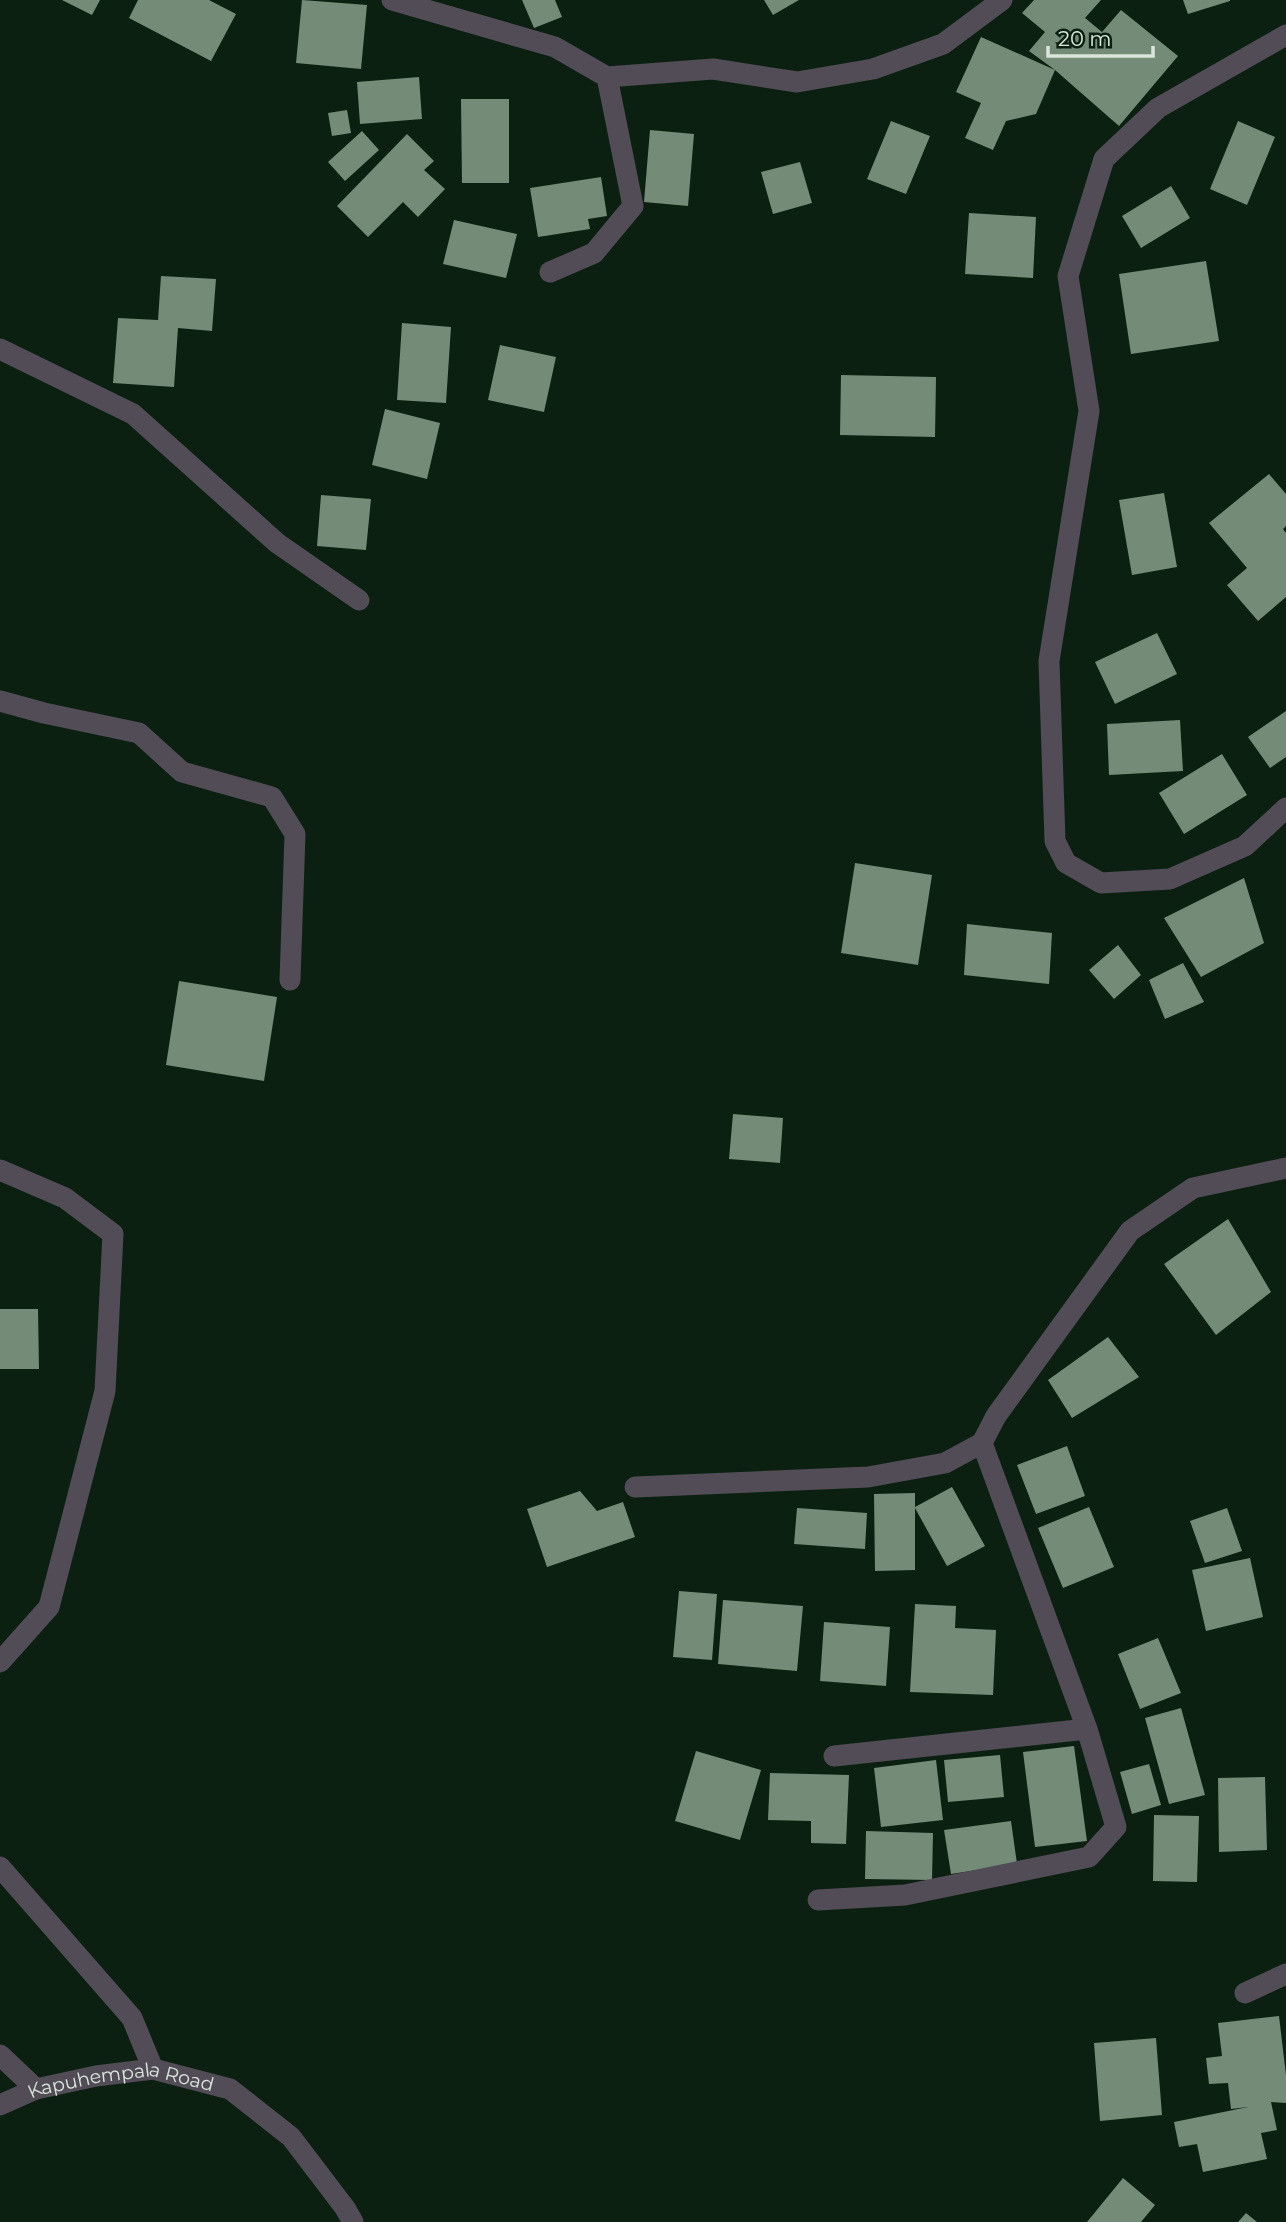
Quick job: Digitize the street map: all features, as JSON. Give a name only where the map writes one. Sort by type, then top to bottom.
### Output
[{"type":"street","points":[[391,0],[555,47],[607,77],[713,69],[797,82],[873,69],[943,44],[1002,0]]},
{"type":"street","points":[[1286,35],[1158,108],[1104,159],[1068,276],[1089,411],[1049,661],[1055,841],[1066,863],[1101,883],[1170,879],[1245,846],[1286,808]]},
{"type":"street","points":[[550,272],[594,253],[633,206],[607,77]]},
{"type":"street","points":[[0,348],[133,414],[277,543],[359,600]]},
{"type":"street","points":[[0,701],[139,733],[182,772],[272,797],[295,834],[290,980]]},
{"type":"street","points":[[635,1487],[868,1477],[945,1463],[982,1443],[996,1416],[1130,1231],[1193,1188],[1286,1168]]},
{"type":"street","points":[[0,1170],[65,1198],[113,1234],[105,1391],[49,1608],[0,1662]]},
{"type":"street","points":[[818,1900],[905,1895],[1089,1857],[1116,1827],[1087,1729],[982,1443]]},
{"type":"street","points":[[834,1756],[1087,1729]]},
{"type":"street","points":[[0,1867],[132,2018],[153,2069]]},
{"type":"street","points":[[1245,1993],[1286,1974]]},
{"type":"street","points":[[0,2055],[36,2088]]},
{"type":"street","name":"Kapuhempala Road","points":[[0,2105],[36,2088],[96,2076],[153,2069],[230,2089],[290,2137],[353,2222]]},
{"type":"building","points":[[62,0],[100,0],[92,15]]},
{"type":"building","points":[[138,0],[209,0],[236,14],[211,61],[129,18]]},
{"type":"building","points":[[302,0],[367,5],[361,69],[296,63]]},
{"type":"building","points":[[522,0],[555,0],[562,17],[534,28]]},
{"type":"building","points":[[764,0],[799,0],[773,15]]},
{"type":"building","points":[[1034,0],[1101,0],[1085,18],[1102,32],[1121,10],[1178,56],[1119,126],[1029,51],[1045,32],[1022,13]]},
{"type":"building","points":[[1183,0],[1230,0],[1230,1],[1188,14]]},
{"type":"building","points":[[981,37],[1055,70],[1036,114],[1006,121],[993,150],[965,138],[981,103],[956,92]]},
{"type":"building","points":[[419,77],[422,119],[360,124],[357,82]]},
{"type":"building","points":[[461,99],[509,99],[509,183],[462,183]]},
{"type":"building","points":[[347,110],[351,133],[332,136],[328,113]]},
{"type":"building","points":[[891,121],[930,136],[906,194],[867,179]]},
{"type":"building","points":[[1238,121],[1275,137],[1247,205],[1210,189]]},
{"type":"building","points":[[650,130],[694,134],[688,206],[644,202]]},
{"type":"building","points":[[362,131],[379,150],[345,181],[328,162]]},
{"type":"building","points":[[407,134],[434,161],[424,170],[445,189],[418,217],[403,202],[368,237],[337,206]]},
{"type":"building","points":[[800,162],[812,203],[773,214],[761,172]]},
{"type":"building","points":[[601,177],[607,216],[588,219],[590,229],[538,237],[530,188]]},
{"type":"building","points":[[1171,186],[1190,218],[1141,248],[1122,216]]},
{"type":"building","points":[[969,213],[1036,217],[1033,278],[965,274]]},
{"type":"building","points":[[454,220],[517,234],[506,278],[443,264]]},
{"type":"building","points":[[1206,261],[1219,341],[1131,354],[1119,274]]},
{"type":"building","points":[[161,276],[216,279],[212,331],[178,328],[174,387],[113,383],[118,318],[158,320]]},
{"type":"building","points":[[402,323],[451,327],[446,403],[397,400]]},
{"type":"building","points":[[500,345],[556,357],[544,412],[488,400]]},
{"type":"building","points":[[841,375],[936,377],[935,437],[840,435]]},
{"type":"building","points":[[385,409],[440,423],[427,479],[372,465]]},
{"type":"building","points":[[1269,474],[1286,494],[1286,526],[1283,529],[1286,533],[1286,597],[1258,621],[1227,585],[1247,568],[1209,523]]},
{"type":"building","points":[[1164,493],[1177,567],[1132,575],[1119,500]]},
{"type":"building","points":[[321,495],[371,499],[366,550],[317,546]]},
{"type":"building","points":[[1157,633],[1177,674],[1115,704],[1095,662]]},
{"type":"building","points":[[1286,711],[1286,757],[1270,768],[1248,737]]},
{"type":"building","points":[[1180,720],[1183,771],[1109,775],[1107,724]]},
{"type":"building","points":[[1222,754],[1247,795],[1184,834],[1159,793]]},
{"type":"building","points":[[855,863],[932,875],[918,965],[841,953]]},
{"type":"building","points":[[1244,878],[1264,943],[1201,977],[1164,918]]},
{"type":"building","points":[[967,924],[1052,933],[1049,984],[964,975]]},
{"type":"building","points":[[1118,945],[1141,975],[1114,999],[1089,970]]},
{"type":"building","points":[[1183,963],[1204,1002],[1165,1019],[1149,980]]},
{"type":"building","points":[[179,981],[277,997],[264,1081],[166,1065]]},
{"type":"building","points":[[733,1114],[783,1118],[780,1163],[729,1159]]},
{"type":"building","points":[[1228,1219],[1271,1292],[1216,1335],[1164,1264]]},
{"type":"building","points":[[0,1309],[38,1309],[39,1369],[0,1369]]},
{"type":"building","points":[[1108,1337],[1139,1377],[1072,1418],[1048,1380]]},
{"type":"building","points":[[1067,1446],[1085,1496],[1036,1514],[1017,1465]]},
{"type":"building","points":[[952,1487],[985,1546],[947,1566],[915,1508],[915,1570],[875,1571],[874,1494],[915,1493],[915,1507]]},
{"type":"building","points":[[580,1491],[597,1511],[623,1502],[635,1537],[547,1567],[527,1509]]},
{"type":"building","points":[[1089,1507],[1114,1567],[1063,1588],[1038,1528]]},
{"type":"building","points":[[797,1508],[867,1513],[865,1549],[794,1544]]},
{"type":"building","points":[[1227,1508],[1242,1551],[1205,1563],[1190,1521]]},
{"type":"building","points":[[1250,1558],[1263,1617],[1206,1631],[1192,1570]]},
{"type":"building","points":[[679,1591],[717,1594],[712,1660],[673,1657]]},
{"type":"building","points":[[723,1600],[803,1606],[797,1671],[718,1664]]},
{"type":"building","points":[[915,1604],[956,1606],[955,1628],[996,1630],[993,1695],[910,1692]]},
{"type":"building","points":[[824,1622],[890,1627],[886,1686],[820,1681]]},
{"type":"building","points":[[1158,1638],[1181,1693],[1140,1709],[1118,1654]]},
{"type":"building","points":[[1181,1708],[1205,1795],[1169,1804],[1145,1718]]},
{"type":"building","points":[[1074,1746],[1087,1841],[1035,1847],[1023,1752]]},
{"type":"building","points":[[696,1751],[761,1770],[740,1840],[675,1821]]},
{"type":"building","points":[[1000,1755],[1004,1797],[948,1802],[944,1760]]},
{"type":"building","points":[[936,1760],[943,1820],[881,1827],[874,1768]]},
{"type":"building","points":[[1149,1764],[1161,1805],[1132,1814],[1120,1772]]},
{"type":"building","points":[[770,1773],[849,1775],[846,1844],[811,1843],[811,1821],[768,1820]]},
{"type":"building","points":[[1265,1777],[1267,1850],[1219,1852],[1218,1778]]},
{"type":"building","points":[[1154,1815],[1199,1816],[1197,1882],[1153,1881]]},
{"type":"building","points":[[1011,1821],[1017,1864],[951,1874],[944,1830]]},
{"type":"building","points":[[866,1831],[933,1833],[932,1880],[865,1879]]},
{"type":"building","points":[[1279,2016],[1286,2075],[1286,2103],[1271,2102],[1277,2130],[1261,2133],[1267,2159],[1203,2172],[1197,2144],[1179,2147],[1174,2122],[1248,2107],[1231,2109],[1228,2083],[1209,2084],[1206,2058],[1222,2056],[1218,2023]]},
{"type":"building","points":[[1156,2038],[1162,2115],[1100,2121],[1094,2043]]},
{"type":"building","points":[[1123,2178],[1155,2205],[1141,2222],[1087,2222]]},
{"type":"building","points":[[1246,2213],[1257,2222],[1238,2222]]}]
